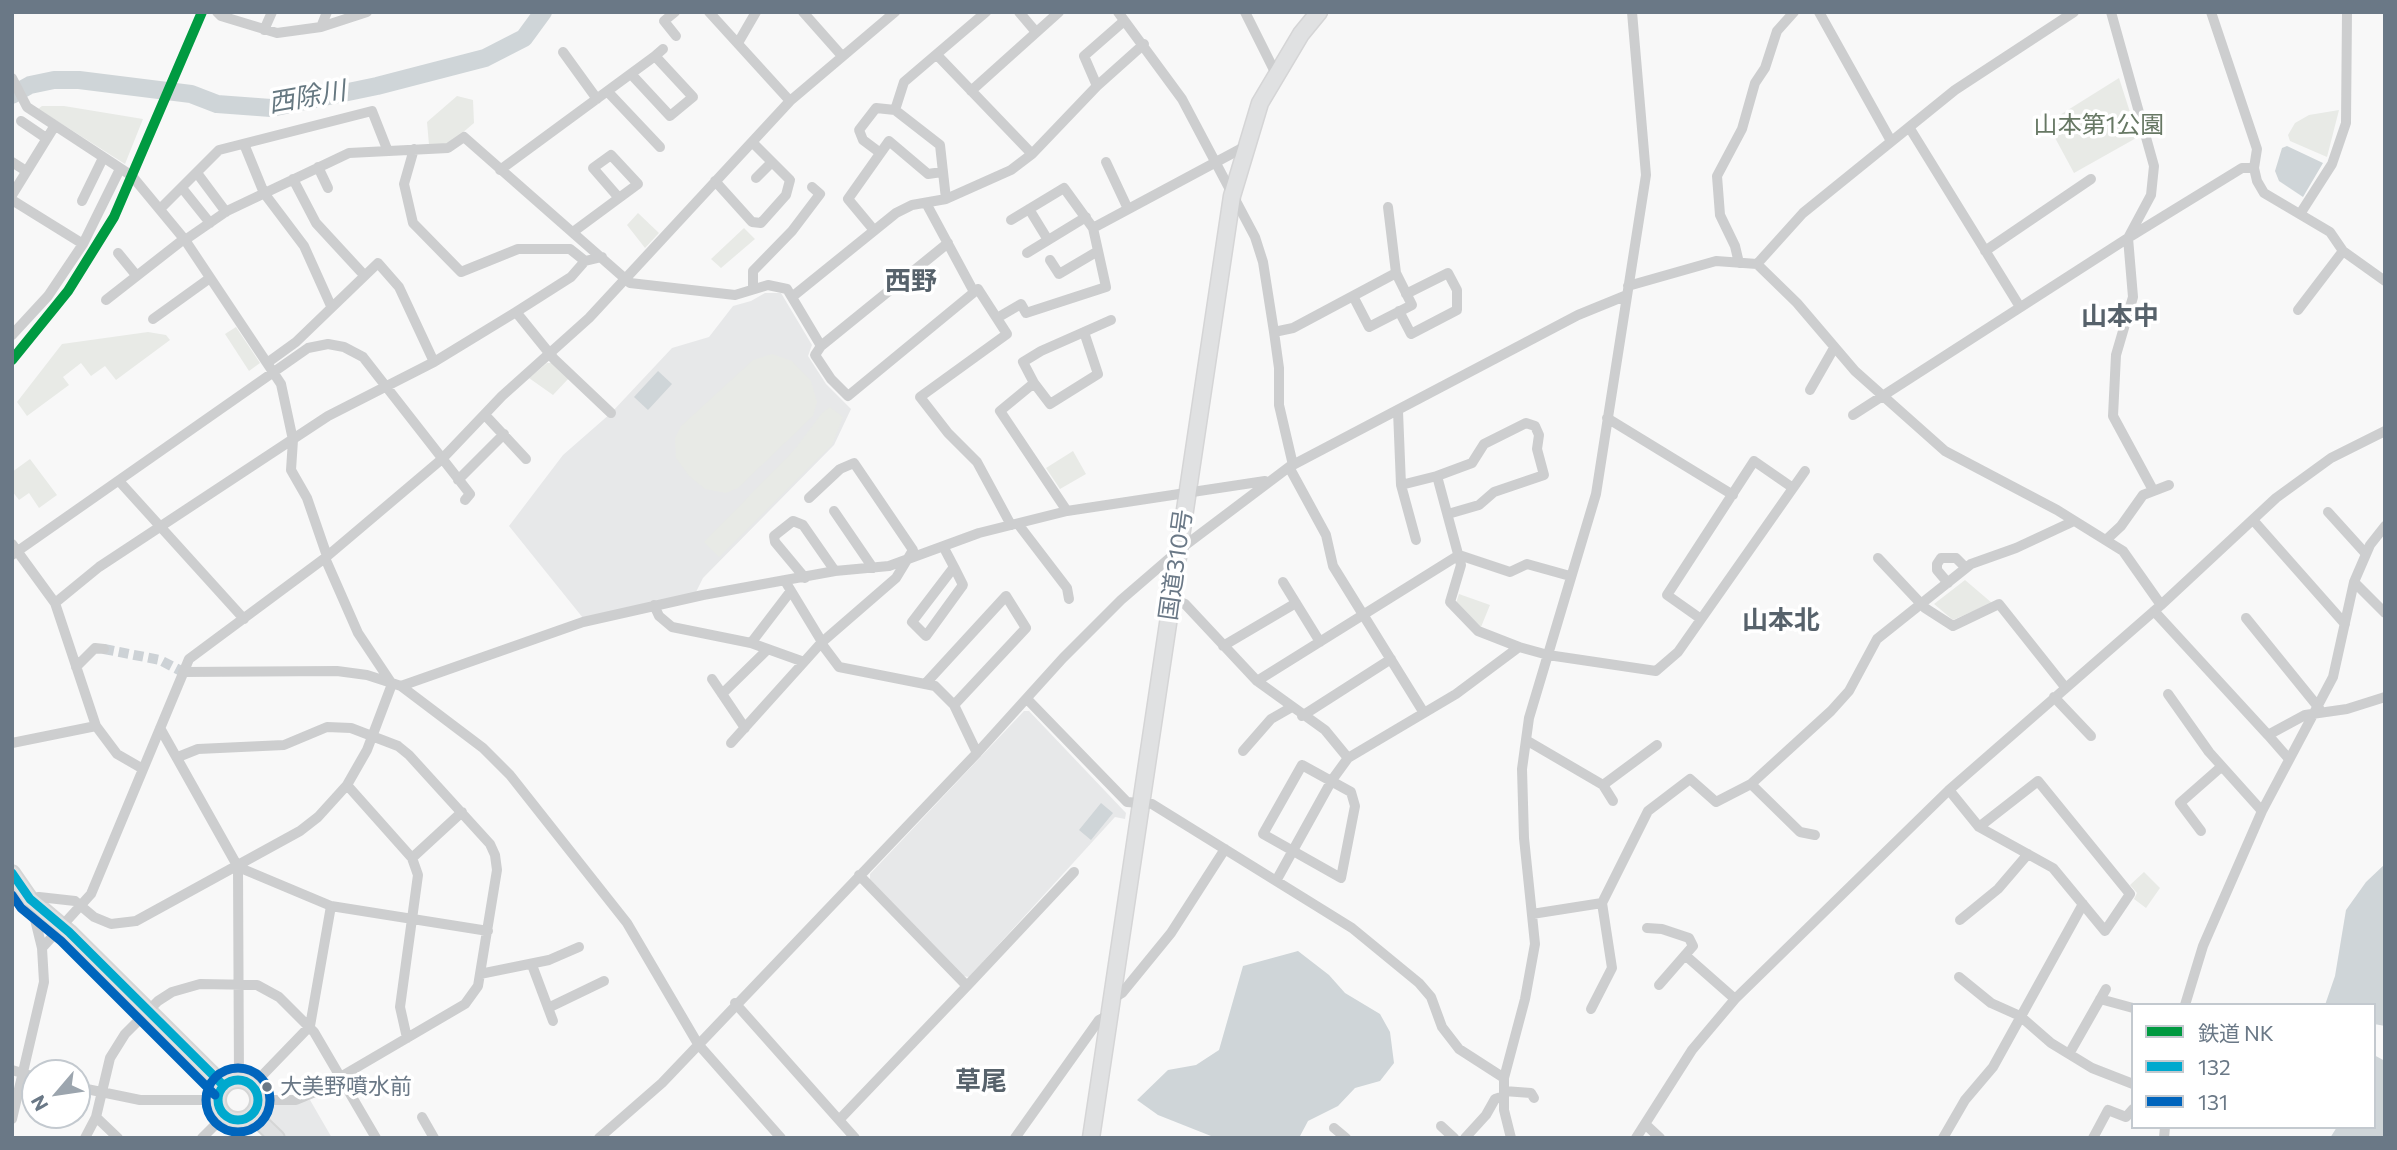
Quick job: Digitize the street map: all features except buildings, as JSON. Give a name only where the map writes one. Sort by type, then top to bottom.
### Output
[{"type":"highway","name":"国道310号","points":[[1091,1138],[1232,196],[1260,103],[1301,34],[1319,12]]},
{"type":"main road","points":[[12,873],[30,899],[63,927],[224,1086],[250,1088],[252,1114],[277,1138]]},
{"type":"main road","points":[[224,1086],[219,1100],[231,1117],[252,1114]]},
{"type":"street","points":[[217,12],[220,16],[264,30],[300,32],[367,12]]},
{"type":"street","points":[[264,30],[272,12]]},
{"type":"street","points":[[321,27],[327,12]]},
{"type":"street","points":[[675,12],[664,20],[676,36]]},
{"type":"street","points":[[709,12],[790,101]]},
{"type":"street","points":[[738,43],[756,12]]},
{"type":"street","points":[[803,12],[842,56]]},
{"type":"street","points":[[42,948],[91,894],[183,672],[195,653],[326,557],[442,459],[589,318],[790,101],[882,17],[895,12]]},
{"type":"street","points":[[895,110],[904,82],[986,12]]},
{"type":"street","points":[[1019,12],[1036,32]]},
{"type":"street","points":[[971,91],[1059,12]]},
{"type":"street","points":[[1245,12],[1276,74]]},
{"type":"street","points":[[1511,1138],[1504,1077],[1525,999],[1535,944],[1524,838],[1522,769],[1526,740],[1532,698],[1548,655],[1596,494],[1646,175],[1632,12]]},
{"type":"street","points":[[1739,263],[1735,246],[1720,215],[1717,176],[1742,129],[1755,83],[1765,68],[1777,31],[1794,12]]},
{"type":"street","points":[[1819,12],[1891,141]]},
{"type":"street","points":[[1757,264],[1804,213],[1955,90],[2074,12]]},
{"type":"street","points":[[2111,12],[2154,166],[2151,195],[2128,238],[2133,297],[2116,355],[2113,416],[2153,490]]},
{"type":"street","points":[[2211,12],[2257,149],[2255,169],[2257,181],[2264,193],[2330,232],[2343,251],[2385,281]]},
{"type":"street","points":[[2300,215],[2332,164],[2346,123],[2347,12]]},
{"type":"street","points":[[1097,86],[1084,56],[1121,17],[1144,44],[1182,99],[1255,237],[1263,262],[1279,368],[1279,405],[1291,466],[1326,536],[1333,566],[1424,713]]},
{"type":"street","points":[[792,297],[873,229],[912,205],[946,199],[1010,170],[1032,153],[1097,86],[1144,44]]},
{"type":"street","points":[[563,52],[597,99]]},
{"type":"street","points":[[500,170],[659,52],[693,97],[670,116],[631,74]]},
{"type":"street","points":[[937,55],[1032,153]]},
{"type":"street","points":[[13,81],[27,107],[132,176],[185,240],[270,367],[286,396],[293,440],[291,470],[308,499],[326,557],[358,633],[396,685],[483,748],[510,775],[627,923],[698,1044],[781,1138]]},
{"type":"street","points":[[608,92],[660,147]]},
{"type":"street","points":[[879,152],[863,140],[859,130],[876,108],[895,110],[940,145],[946,199]]},
{"type":"street","points":[[160,209],[219,150],[372,111],[387,149]]},
{"type":"street","points":[[20,121],[46,138]]},
{"type":"street","points":[[54,127],[12,197],[83,244]]},
{"type":"street","points":[[1909,127],[2020,307]]},
{"type":"street","points":[[106,300],[136,275],[226,212],[318,167],[349,153],[448,148],[464,137],[630,283],[668,290],[735,295],[768,285],[787,289],[821,346]]},
{"type":"street","points":[[873,229],[848,199],[889,141],[928,174],[942,172]]},
{"type":"street","points":[[715,181],[752,222],[761,223],[786,195],[790,180],[752,142]]},
{"type":"street","points":[[244,144],[264,193],[304,246],[331,306]]},
{"type":"street","points":[[1093,228],[1246,146]]},
{"type":"street","points":[[414,149],[404,184],[413,223],[461,272],[517,249],[570,249],[585,261]]},
{"type":"street","points":[[82,201],[103,158]]},
{"type":"street","points":[[12,162],[26,171]]},
{"type":"street","points":[[756,178],[772,162]]},
{"type":"street","points":[[1106,162],[1128,209]]},
{"type":"street","points":[[318,167],[328,188]]},
{"type":"street","points":[[13,333],[48,296],[83,244],[120,169]]},
{"type":"street","points":[[1853,415],[2128,238],[2242,169],[2255,169]]},
{"type":"street","points":[[197,173],[226,212]]},
{"type":"street","points":[[1985,251],[2091,178]]},
{"type":"street","points":[[293,179],[316,223],[363,275]]},
{"type":"street","points":[[753,289],[753,271],[792,231],[820,194],[812,187]]},
{"type":"street","points":[[182,188],[210,223]]},
{"type":"street","points":[[997,318],[1021,304],[1026,313],[1106,287],[1093,228],[1065,188],[1011,220]]},
{"type":"street","points":[[573,232],[619,198]]},
{"type":"street","points":[[926,203],[974,292]]},
{"type":"street","points":[[1353,296],[1369,327],[1412,305],[1396,273],[1388,207]]},
{"type":"street","points":[[1029,209],[1048,240]]},
{"type":"street","points":[[1027,253],[1086,217]]},
{"type":"street","points":[[948,243],[821,346],[816,355],[831,379],[848,396],[978,289],[1007,334],[920,397],[948,433],[977,462],[1015,524],[1067,588],[1069,599]]},
{"type":"street","points":[[1050,260],[1059,274],[1098,251]]},
{"type":"street","points":[[2298,310],[2343,251]]},
{"type":"street","points":[[118,253],[136,275]]},
{"type":"street","points":[[55,603],[99,567],[328,416],[434,362],[571,277],[585,261],[602,257]]},
{"type":"street","points":[[598,1138],[611,1134],[662,1083],[735,1003],[1121,600],[1179,550],[1267,481],[1291,466],[1627,290],[1716,261],[1757,264],[1797,303],[1834,348],[1945,451],[2074,521],[2123,551],[2158,608],[2289,758]]},
{"type":"street","points":[[143,769],[117,754],[96,726],[55,603],[14,550],[119,481],[270,367],[378,263],[399,287],[434,362]]},
{"type":"street","points":[[1274,332],[1293,328],[1396,273]]},
{"type":"street","points":[[1399,311],[1411,334],[1457,310],[1457,290],[1448,273],[1406,294]]},
{"type":"street","points":[[153,319],[210,278]]},
{"type":"street","points":[[516,312],[549,354],[611,414]]},
{"type":"street","points":[[1084,332],[1098,374],[1050,404],[1034,383],[1023,362],[1041,351],[1111,320]]},
{"type":"street","points":[[270,367],[307,348],[328,345],[344,347],[363,357],[470,494],[465,500]]},
{"type":"street","points":[[1810,390],[1834,348]]},
{"type":"street","points":[[1034,383],[1000,411],[1067,511]]},
{"type":"street","points":[[1398,411],[1401,485],[1416,540]]},
{"type":"street","points":[[485,415],[526,459]]},
{"type":"street","points":[[1607,418],[1733,495]]},
{"type":"street","points":[[1401,485],[1472,463],[1484,444],[1526,423],[1535,426],[1539,435],[1537,449],[1544,475],[1494,492],[1479,505],[1448,514]]},
{"type":"street","points":[[1636,1138],[1692,1050],[1735,999],[1949,790],[2302,478],[2331,458],[2385,431]]},
{"type":"street","points":[[458,480],[504,434]]},
{"type":"street","points":[[1701,619],[1667,595],[1754,461],[1793,488]]},
{"type":"street","points":[[731,743],[822,643],[896,578],[910,560],[913,550],[854,463],[840,469],[809,498]]},
{"type":"street","points":[[1437,476],[1461,565],[1450,602],[1478,631],[1548,655],[1656,671],[1678,652],[1805,471]]},
{"type":"street","points":[[119,481],[244,619]]},
{"type":"street","points":[[183,672],[353,672],[396,685],[555,630],[654,605],[835,571],[873,568],[910,560],[979,533],[1067,511],[1267,481]]},
{"type":"street","points":[[2106,540],[2121,526],[2143,495],[2169,485]]},
{"type":"street","points":[[834,511],[873,568]]},
{"type":"street","points":[[2328,512],[2366,554]]},
{"type":"street","points":[[2253,520],[2344,624]]},
{"type":"street","points":[[804,578],[775,542],[774,537],[793,521],[803,525],[835,571]]},
{"type":"street","points":[[1591,1009],[1612,968],[1602,903],[1648,811],[1690,779],[1716,802],[1751,784],[1832,711],[1849,691],[1877,639],[1966,568],[2074,521]]},
{"type":"street","points":[[2186,1003],[2203,946],[2262,811],[2318,710],[2333,677],[2354,582],[2366,554],[2385,526]]},
{"type":"street","points":[[944,548],[954,567],[963,585],[926,636],[912,622],[954,567]]},
{"type":"street","points":[[1459,555],[1510,572],[1528,564],[1570,576]]},
{"type":"street","points":[[1257,681],[1459,555]]},
{"type":"street","points":[[1878,558],[1922,604],[1953,626],[1999,604],[2065,687]]},
{"type":"street","points":[[1948,583],[1937,570],[1941,558],[1956,558],[1966,568]]},
{"type":"street","points":[[785,581],[839,667],[935,686],[954,705],[977,753]]},
{"type":"street","points":[[1283,582],[1320,642]]},
{"type":"street","points":[[2354,582],[2385,613]]},
{"type":"street","points":[[751,643],[790,592]]},
{"type":"street","points":[[926,683],[1006,596],[1026,628],[954,705]]},
{"type":"street","points":[[1172,598],[1185,604],[1257,681],[1325,730],[1348,758]]},
{"type":"street","points":[[1223,646],[1296,603]]},
{"type":"street","points":[[654,605],[659,616],[672,627],[751,643],[804,662]]},
{"type":"street","points":[[2246,618],[2318,710]]},
{"type":"street","points":[[1276,881],[1332,780],[1348,758],[1424,713],[1520,647]]},
{"type":"street","points":[[76,667],[95,649],[104,649]]},
{"type":"street","points":[[722,694],[768,649]]},
{"type":"street","points":[[1302,716],[1391,659]]},
{"type":"street","points":[[712,679],[745,728]]},
{"type":"street","points":[[12,1119],[17,1072],[44,982],[42,948],[30,899],[39,897],[75,901],[103,921],[126,924],[238,867],[300,831],[347,785],[396,685]]},
{"type":"street","points":[[2168,694],[2221,766],[2262,811]]},
{"type":"street","points":[[2054,697],[2091,736]]},
{"type":"street","points":[[2269,735],[2318,710],[2347,709],[2385,697]]},
{"type":"street","points":[[1027,698],[1127,802],[1152,804],[1352,928],[1419,983],[1431,997],[1442,1027],[1459,1049],[1504,1077]]},
{"type":"street","points":[[1243,751],[1272,719],[1292,707]]},
{"type":"street","points":[[178,757],[198,749],[284,745],[338,725],[373,736],[410,755],[490,844],[495,855],[498,870],[478,986],[465,1004],[341,1077],[296,1100],[250,1088]]},
{"type":"street","points":[[12,743],[96,726]]},
{"type":"street","points":[[160,728],[238,867],[238,985],[250,1088]]},
{"type":"street","points":[[1526,740],[1603,785],[1613,801]]},
{"type":"street","points":[[1603,785],[1657,745]]},
{"type":"street","points":[[1302,765],[1332,780],[1351,792],[1354,806],[1341,878],[1263,834],[1302,765]]},
{"type":"street","points":[[2201,831],[2180,803],[2221,766]]},
{"type":"street","points":[[1949,790],[1979,827],[2053,867],[2105,932],[2130,894],[2038,781],[1979,827]]},
{"type":"street","points":[[1751,784],[1800,832],[1815,835]]},
{"type":"street","points":[[347,785],[412,858],[418,875],[400,1006],[407,1038]]},
{"type":"street","points":[[412,858],[461,812]]},
{"type":"street","points":[[1015,1138],[1099,1020],[1171,933],[1225,849]]},
{"type":"street","points":[[1960,920],[1998,889],[2028,853]]},
{"type":"street","points":[[238,867],[331,906],[488,931]]},
{"type":"street","points":[[839,1120],[1074,872]]},
{"type":"street","points":[[859,875],[968,986]]},
{"type":"street","points":[[1532,914],[1602,903]]},
{"type":"street","points":[[1943,1138],[1965,1100],[1993,1067],[2083,904]]},
{"type":"street","points":[[250,1088],[310,1026],[331,906]]},
{"type":"street","points":[[1647,928],[1662,929],[1689,938],[1693,946],[1660,985]]},
{"type":"street","points":[[480,974],[532,965],[579,947]]},
{"type":"street","points":[[1685,956],[1735,999]]},
{"type":"street","points":[[532,965],[553,1021]]},
{"type":"street","points":[[1959,977],[1991,1003],[2020,1016],[2051,1043],[2092,1068],[2131,1083]]},
{"type":"street","points":[[548,1007],[604,981]]},
{"type":"street","points":[[85,1138],[96,1117],[100,1093],[117,1045],[158,1000],[186,987],[257,985],[269,989],[310,1026],[376,1138]]},
{"type":"street","points":[[2069,1054],[2103,994],[2131,1007]]},
{"type":"street","points":[[735,1003],[855,1138]]},
{"type":"street","points":[[91,1091],[140,1101],[219,1100]]},
{"type":"street","points":[[1465,1138],[1486,1115],[1495,1099],[1504,1093],[1531,1093],[1534,1098]]},
{"type":"street","points":[[2093,1138],[2108,1110],[2126,1117],[2131,1111]]},
{"type":"street","points":[[96,1117],[118,1138]]},
{"type":"street","points":[[202,1138],[231,1117],[237,1138]]},
{"type":"street","points":[[422,1117],[434,1138]]},
{"type":"street","points":[[1645,1124],[1660,1138]]},
{"type":"street","points":[[1441,1126],[1454,1138]]},
{"type":"street","points":[[1334,1128],[1346,1138]]},
{"type":"shaded area","points":[[2287,146],[2323,163],[2303,197],[2279,181],[2275,171],[2282,148]]},
{"type":"shaded area","points":[[765,293],[781,293],[812,345],[808,356],[826,384],[851,409],[834,445],[703,578],[696,592],[583,618],[509,526],[563,455],[611,413],[672,348],[709,337],[733,306],[751,301]]},
{"type":"shaded area","points":[[658,371],[672,384],[648,410],[634,397]]},
{"type":"shaded area","points":[[1024,711],[1029,711],[1126,813],[1125,819],[1115,817],[969,977],[963,976],[870,880],[870,874]]},
{"type":"shaded area","points":[[1101,803],[1113,813],[1091,840],[1079,830]]},
{"type":"shaded area","points":[[2385,864],[2385,1026],[2376,1024],[2376,1003],[2326,1003],[2335,976],[2346,910],[2366,882]]},
{"type":"shaded area","points":[[1298,951],[1329,975],[1345,993],[1380,1014],[1390,1032],[1394,1063],[1380,1081],[1355,1088],[1338,1106],[1308,1121],[1299,1138],[1216,1138],[1158,1115],[1137,1100],[1168,1070],[1196,1065],[1219,1050],[1243,966]]},
{"type":"shaded area","points":[[2376,1056],[2385,1061],[2385,1138],[2330,1138],[2336,1129],[2376,1129]]},
{"type":"shaded area","points":[[310,1100],[332,1138],[286,1138],[268,1118],[273,1104]]},
{"type":"green space","name":"山本第1公園","points":[[2119,78],[2138,137],[2074,173],[2047,123]]},
{"type":"green space","points":[[457,96],[473,100],[474,123],[447,146],[429,145],[427,122]]},
{"type":"green space","points":[[42,106],[64,106],[143,119],[125,164],[38,109]]},
{"type":"green space","points":[[2339,110],[2327,157],[2290,141],[2288,135],[2295,123],[2309,115]]},
{"type":"green space","points":[[638,213],[659,233],[645,248],[627,225]]},
{"type":"green space","points":[[744,228],[755,239],[721,268],[711,259]]},
{"type":"green space","points":[[236,327],[260,363],[249,371],[225,334]]},
{"type":"green space","points":[[148,332],[166,335],[170,340],[116,380],[105,366],[91,376],[81,363],[63,377],[69,385],[27,416],[17,402],[62,344]]},
{"type":"green space","points":[[772,354],[792,361],[811,381],[817,402],[813,416],[738,488],[726,493],[705,489],[689,476],[676,458],[675,438],[681,426],[753,360]]},
{"type":"green space","points":[[547,363],[553,363],[569,378],[553,395],[529,378]]},
{"type":"green space","points":[[830,407],[843,417],[832,445],[719,557],[704,542],[795,449],[822,413]]},
{"type":"green space","points":[[1073,451],[1086,474],[1060,489],[1046,468]]},
{"type":"green space","points":[[30,459],[57,495],[39,508],[29,493],[19,500],[12,491],[12,472]]},
{"type":"green space","points":[[1965,580],[1992,603],[1953,620],[1934,604]]},
{"type":"green space","points":[[1459,594],[1490,605],[1481,627],[1456,603]]},
{"type":"green space","points":[[2144,872],[2160,888],[2146,908],[2134,899],[2137,893],[2130,885]]},
{"type":"waterway","name":"西除川","points":[[12,95],[30,85],[54,80],[79,80],[191,94],[217,104],[271,108],[377,86],[485,58],[524,38],[543,12]]},
{"type":"tunnel","points":[[104,649],[160,660],[183,672]]},
{"type":"rail line","name":"NK","points":[[12,360],[68,291],[114,217],[202,12]]},
{"type":"transit line","name":"132","points":[[12,873],[30,899],[69,932],[224,1086]]},
{"type":"transit line","name":"131","points":[[12,895],[21,908],[61,941],[215,1095]]},
{"type":"transit line","name":"131","points":[[238,1068],[250,1070],[261,1077],[268,1088],[270,1100],[268,1112],[261,1123],[250,1130],[238,1132],[226,1130],[215,1123],[208,1112],[206,1100],[208,1088],[215,1077],[226,1070],[238,1068]]},
{"type":"transit line","name":"132","points":[[238,1080],[252,1086],[258,1100],[252,1114],[238,1120],[224,1114],[218,1100],[224,1086],[238,1080]]},
{"type":"place","name":"大美野噴水前","points":[[267,1087]]},
{"type":"district","name":"西野","points":[[911,281]]},
{"type":"district","name":"山本中","points":[[2120,316]]},
{"type":"district","name":"山本北","points":[[1781,620]]},
{"type":"district","name":"草尾","points":[[981,1081]]}]
